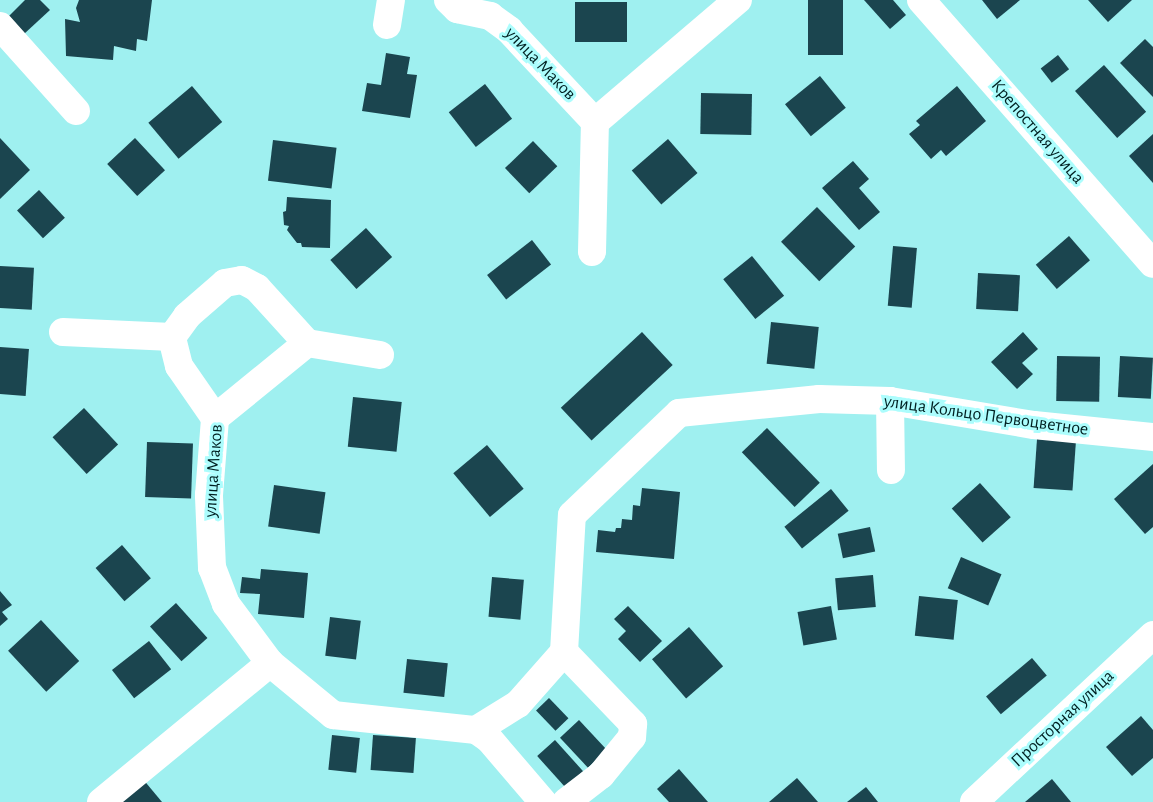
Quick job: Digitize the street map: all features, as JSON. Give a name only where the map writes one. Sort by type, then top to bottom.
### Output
[{"type":"street","name":"улица Маков","points":[[448,0],[457,9],[490,16],[509,30],[595,122]]},
{"type":"street","points":[[592,252],[595,122],[738,0]]},
{"type":"street","name":"Крепостная улица","points":[[921,0],[1153,264]]},
{"type":"street","points":[[0,26],[75,111]]},
{"type":"street","points":[[215,418],[179,366],[172,337],[187,316],[225,283],[242,280],[257,288],[307,343],[380,355]]},
{"type":"street","points":[[63,332],[172,337]]},
{"type":"street","name":"улица Маков","points":[[307,343],[215,418],[209,495],[212,568],[226,604],[270,663],[333,715],[476,730]]},
{"type":"street","name":"улица Кольцо Первоцветное","points":[[564,652],[572,515],[679,413],[819,399],[890,401],[1034,425],[1153,437]]},
{"type":"street","points":[[890,401],[891,470]]},
{"type":"street","name":"Просторная улица","points":[[974,802],[1153,635]]},
{"type":"street","points":[[543,802],[489,739],[476,730],[518,704],[564,652],[633,724],[632,738],[601,774],[566,802]]},
{"type":"street","points":[[101,802],[270,663]]},
{"type":"building","points":[[25,0],[40,0],[50,10],[24,34],[8,17]]},
{"type":"building","points":[[79,0],[152,0],[147,41],[137,39],[136,51],[114,46],[113,60],[66,56],[65,19],[80,22],[76,8]]},
{"type":"building","points":[[808,0],[843,0],[843,55],[808,55]]},
{"type":"building","points":[[864,0],[893,0],[906,15],[890,29]]},
{"type":"building","points":[[982,0],[1020,0],[997,19]]},
{"type":"building","points":[[1088,0],[1132,0],[1108,22]]},
{"type":"building","points":[[575,2],[627,2],[627,42],[575,42]]},
{"type":"building","points":[[1145,39],[1153,47],[1153,97],[1120,63]]},
{"type":"building","points":[[386,53],[410,57],[407,74],[417,75],[410,118],[362,111],[367,83],[381,85]]},
{"type":"building","points":[[1058,55],[1069,69],[1052,83],[1041,69]]},
{"type":"building","points":[[1104,65],[1146,112],[1117,138],[1075,91]]},
{"type":"building","points":[[820,76],[846,108],[811,136],[785,104]]},
{"type":"building","points":[[485,84],[512,119],[476,147],[449,112]]},
{"type":"building","points":[[192,86],[222,122],[179,159],[148,123]]},
{"type":"building","points":[[957,86],[986,121],[946,156],[941,150],[931,159],[909,134],[920,125],[916,121]]},
{"type":"building","points":[[701,93],[752,94],[751,135],[700,134]]},
{"type":"building","points":[[1153,134],[1153,183],[1129,156]]},
{"type":"building","points":[[0,138],[30,170],[0,199]]},
{"type":"building","points":[[135,138],[165,170],[137,196],[107,164]]},
{"type":"building","points":[[668,139],[698,173],[661,204],[632,170]]},
{"type":"building","points":[[273,140],[337,148],[332,188],[268,181]]},
{"type":"building","points":[[533,141],[557,166],[529,193],[505,168]]},
{"type":"building","points":[[853,161],[869,179],[859,188],[880,212],[859,230],[822,188]]},
{"type":"building","points":[[39,190],[65,218],[43,238],[17,210]]},
{"type":"building","points":[[287,197],[331,200],[330,248],[302,247],[301,243],[297,243],[287,230],[289,226],[284,225],[283,212],[286,211]]},
{"type":"building","points":[[817,207],[855,247],[819,281],[781,242]]},
{"type":"building","points":[[366,228],[392,257],[356,289],[330,260]]},
{"type":"building","points":[[1069,236],[1090,260],[1057,289],[1036,265]]},
{"type":"building","points":[[532,240],[551,264],[506,300],[487,275]]},
{"type":"building","points":[[893,246],[917,248],[912,308],[888,306]]},
{"type":"building","points":[[752,256],[784,296],[755,319],[723,279]]},
{"type":"building","points":[[0,266],[34,268],[32,310],[0,308]]},
{"type":"building","points":[[978,273],[1020,275],[1018,311],[976,309]]},
{"type":"building","points":[[771,322],[819,327],[814,369],[767,364]]},
{"type":"building","points":[[642,332],[673,365],[592,441],[561,408]]},
{"type":"building","points":[[1023,332],[1038,349],[1022,363],[1033,374],[1017,389],[991,362]]},
{"type":"building","points":[[0,347],[29,349],[26,396],[0,394]]},
{"type":"building","points":[[1057,356],[1100,357],[1099,402],[1056,401]]},
{"type":"building","points":[[1120,356],[1153,358],[1151,399],[1118,397]]},
{"type":"building","points":[[353,397],[402,402],[397,452],[348,447]]},
{"type":"building","points":[[84,408],[118,445],[87,474],[53,437]]},
{"type":"building","points":[[767,428],[820,483],[795,507],[742,452]]},
{"type":"building","points":[[1037,439],[1076,442],[1072,491],[1034,488]]},
{"type":"building","points":[[147,442],[193,444],[191,499],[145,497]]},
{"type":"building","points":[[487,445],[524,489],[490,517],[453,473]]},
{"type":"building","points":[[1153,464],[1153,527],[1145,534],[1114,499]]},
{"type":"building","points":[[980,483],[1011,517],[983,543],[952,508]]},
{"type":"building","points":[[274,485],[325,492],[320,534],[268,527]]},
{"type":"building","points":[[642,488],[680,492],[674,559],[596,552],[598,530],[615,532],[616,528],[621,528],[622,519],[632,520],[633,505],[640,506]]},
{"type":"building","points":[[831,489],[849,511],[802,549],[784,527]]},
{"type":"building","points":[[870,527],[875,551],[843,558],[838,534]]},
{"type":"building","points":[[122,545],[151,578],[124,601],[96,568]]},
{"type":"building","points":[[961,557],[1002,574],[988,605],[948,588]]},
{"type":"building","points":[[261,569],[308,573],[304,618],[258,614],[260,594],[240,593],[242,577],[260,579]]},
{"type":"building","points":[[873,575],[876,607],[838,610],[835,578]]},
{"type":"building","points":[[492,577],[524,580],[520,620],[489,617]]},
{"type":"building","points":[[0,591],[12,605],[2,612],[8,619],[0,626]]},
{"type":"building","points":[[919,596],[958,600],[954,640],[915,636]]},
{"type":"building","points":[[176,603],[207,638],[181,661],[150,626]]},
{"type":"building","points":[[628,606],[662,641],[640,662],[618,639],[626,631],[614,619]]},
{"type":"building","points":[[831,606],[837,639],[803,645],[798,612]]},
{"type":"building","points":[[330,617],[361,621],[356,659],[325,656]]},
{"type":"building","points":[[41,620],[79,661],[46,692],[8,651]]},
{"type":"building","points":[[689,627],[723,666],[686,698],[652,659]]},
{"type":"building","points":[[149,641],[171,669],[134,698],[112,670]]},
{"type":"building","points":[[1032,658],[1047,676],[1001,714],[986,697]]},
{"type":"building","points":[[407,659],[448,663],[444,697],[403,693]]},
{"type":"building","points":[[549,698],[568,718],[556,731],[536,711]]},
{"type":"building","points":[[1141,716],[1153,730],[1153,758],[1132,776],[1106,747]]},
{"type":"building","points":[[579,720],[607,750],[588,768],[560,738]]},
{"type":"building","points":[[332,735],[360,738],[356,773],[328,770]]},
{"type":"building","points":[[373,735],[416,738],[413,773],[371,770]]},
{"type":"building","points":[[555,740],[583,771],[565,787],[537,756]]},
{"type":"building","points":[[679,769],[708,802],[669,802],[657,789]]},
{"type":"building","points":[[142,778],[162,802],[113,802]]},
{"type":"building","points":[[797,778],[818,802],[769,802]]},
{"type":"building","points":[[1052,779],[1071,802],[1025,802]]},
{"type":"building","points":[[866,787],[878,802],[847,802]]}]
